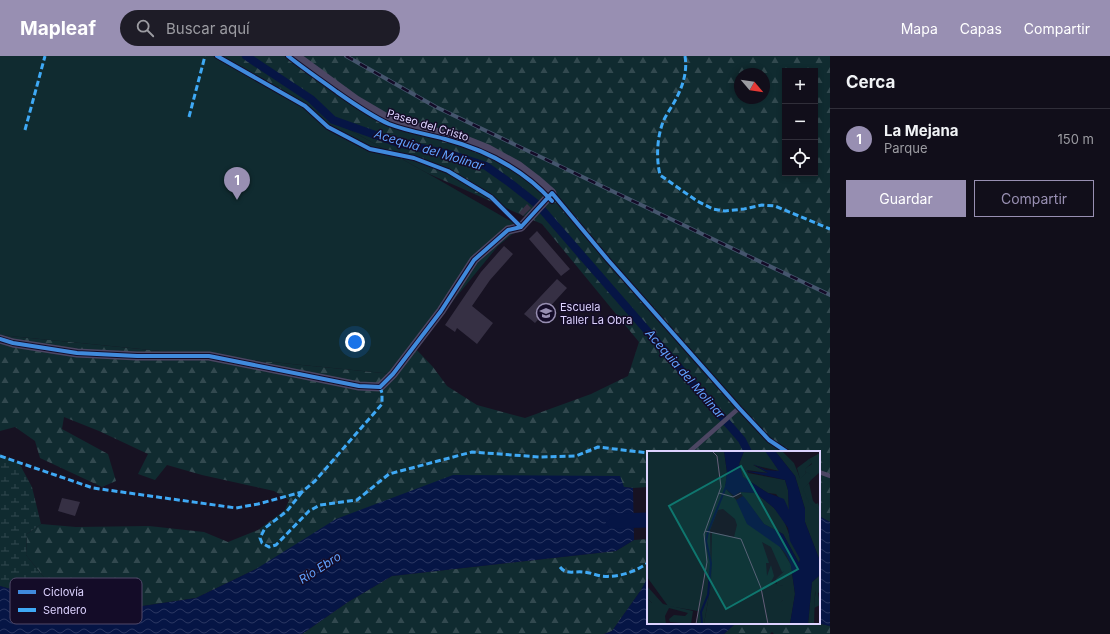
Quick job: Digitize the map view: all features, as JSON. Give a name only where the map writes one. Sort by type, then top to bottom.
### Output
[{"type":"street","name":"Paseo del Cristo","points":[[296,56],[356,100],[390,120],[463,139],[488,149],[519,166],[552,193]]},
{"type":"street","points":[[0,339],[13,343],[77,353],[137,356],[209,356],[359,386],[380,387],[393,374],[441,311],[474,260],[508,230],[521,227],[552,193]]},
{"type":"lane","points":[[552,193],[608,260],[739,408],[769,440],[786,451]]},
{"type":"lane","points":[[690,451],[739,408]]},
{"type":"lane","points":[[820,472],[830,476]]},
{"type":"green space","points":[[0,56],[217,56],[521,227],[498,246],[393,374],[0,335]]},
{"type":"green space","points":[[217,56],[830,56],[830,522],[820,517],[820,451],[647,451],[647,487],[624,487],[256,569],[196,598],[142,606],[142,578],[45,578],[26,555],[27,534],[41,524],[76,527],[149,526],[204,532],[228,542],[258,530],[285,510],[289,500],[274,491],[202,475],[167,465],[155,480],[138,474],[148,454],[99,431],[64,417],[62,429],[108,454],[116,481],[102,487],[40,458],[35,441],[15,427],[0,431],[0,335],[393,374],[414,347],[433,367],[447,386],[477,405],[525,418],[591,394],[628,376],[639,342],[542,224],[427,173]]},
{"type":"green space","points":[[0,454],[19,463],[32,487],[41,524],[27,534],[26,555],[45,578],[10,578],[10,589],[0,586]]},
{"type":"green space","points":[[647,539],[647,580],[612,631],[604,634],[302,634],[348,602],[392,576],[616,551],[634,540]]},
{"type":"green space","points":[[735,624],[820,624],[830,626],[830,634],[774,634],[772,632],[770,634],[724,634]]},
{"type":"water","points":[[453,475],[620,476],[624,487],[633,488],[634,540],[616,551],[392,576],[348,602],[302,634],[0,634],[0,586],[10,589],[10,624],[142,624],[142,606],[196,598],[256,569],[336,519]]},
{"type":"water","points":[[820,517],[830,522],[830,626],[820,624]]},
{"type":"water","points":[[647,579],[647,624],[735,624],[724,634],[604,634],[612,631],[641,590]]},
{"type":"building","points":[[527,204],[531,208],[523,216],[519,213]]},
{"type":"building","points":[[537,231],[570,269],[561,276],[529,239]]},
{"type":"building","points":[[504,246],[513,254],[490,280],[472,306],[493,323],[477,344],[457,328],[455,332],[445,325],[481,272]]},
{"type":"building","points":[[557,279],[567,288],[535,323],[524,314]]},
{"type":"building","points":[[62,498],[80,502],[75,516],[58,511]]},
{"type":"waterway","name":"Acequia del Molinar","points":[[246,56],[311,99],[333,120],[398,143],[453,155],[486,166],[538,205],[742,440],[748,451]]},
{"type":"waterway","name":"Río Ebro","points":[[613,521],[647,520]]},
{"type":"railway","points":[[346,56],[436,107],[830,295]]},
{"type":"marked path","points":[[25,130],[45,56]]},
{"type":"marked path","points":[[189,117],[205,56]]},
{"type":"marked path","points":[[685,56],[685,76],[678,94],[664,120],[659,135],[658,155],[660,175],[697,201],[713,209],[725,211],[762,205],[775,206],[830,229]]},
{"type":"marked path","points":[[0,456],[93,488],[236,508],[258,504],[302,492],[315,481],[382,404],[382,393],[380,387]]},
{"type":"marked path","points":[[302,492],[287,511],[265,528],[260,538],[262,543],[269,547],[276,545],[309,511],[320,505],[357,500],[389,474],[472,452],[540,457],[576,456],[598,447],[647,453]]},
{"type":"marked path","points":[[560,567],[568,572],[585,572],[601,576],[614,576],[626,574],[647,564]]},
{"type":"cycle path","points":[[217,56],[305,106],[328,127],[370,149],[414,158],[448,171],[491,197],[521,227]]},
{"type":"cycle path","points":[[288,56],[363,110],[389,124],[410,131],[445,139],[489,155],[503,162],[529,179],[552,201]]},
{"type":"cycle path","points":[[0,339],[13,343],[77,353],[137,356],[209,356],[359,386],[380,387],[393,374],[441,311],[474,260],[508,230],[521,227],[552,193],[608,260],[739,408],[769,440],[786,451]]},
{"type":"place","name":"La Mejana","points":[[237,200]]},
{"type":"place","name":"Escuela Taller La Obra","points":[[546,313]]}]
